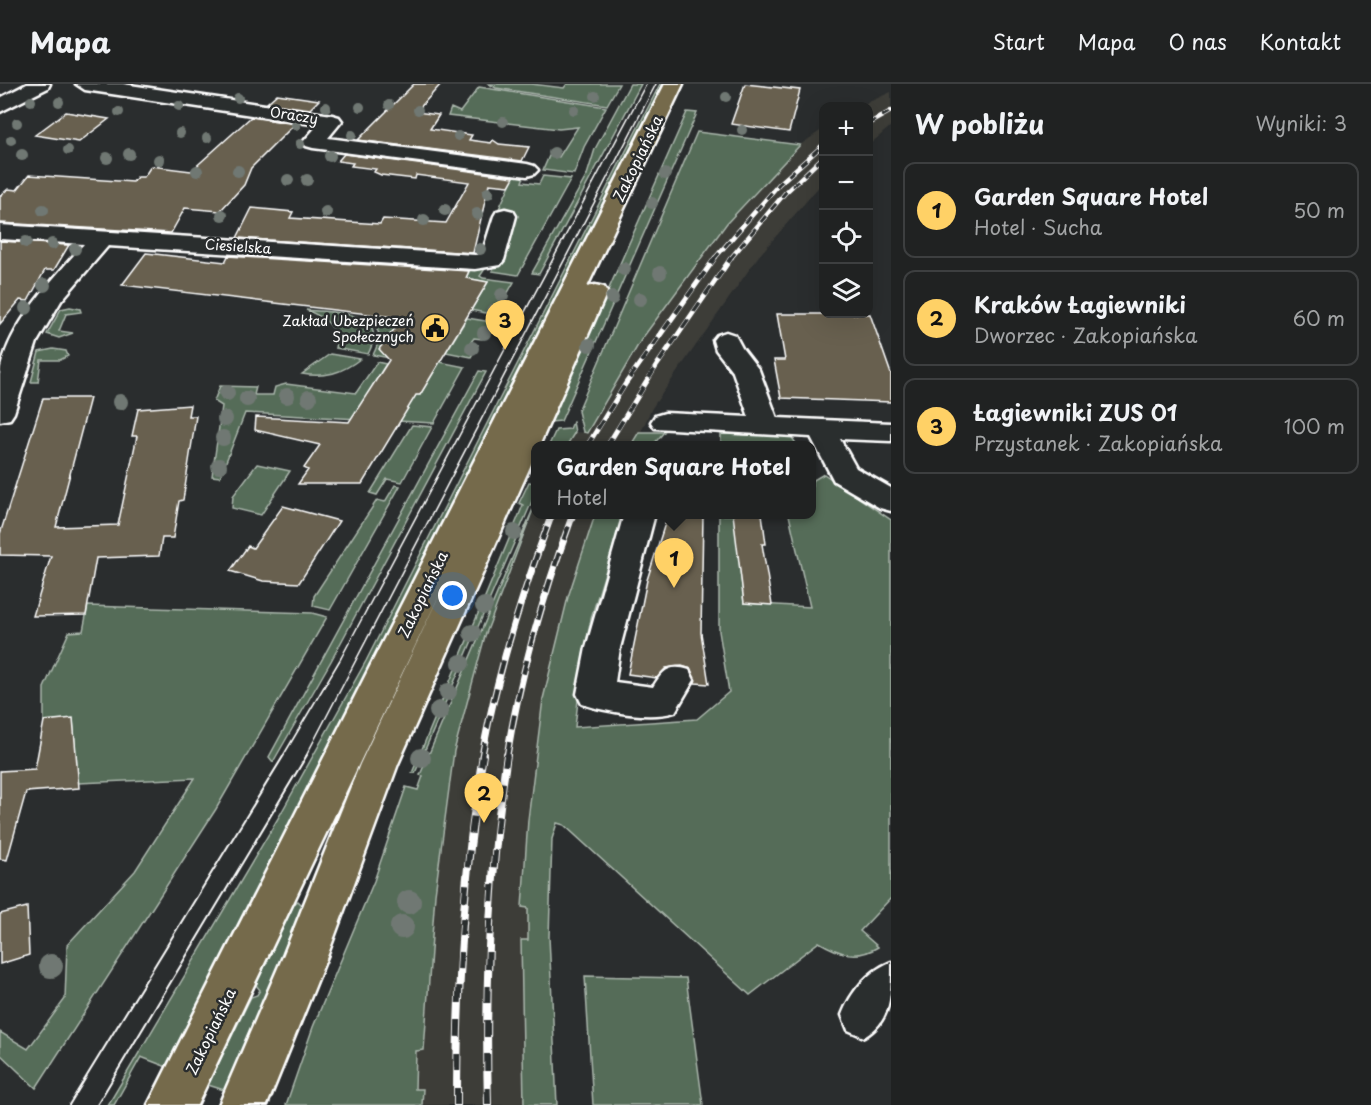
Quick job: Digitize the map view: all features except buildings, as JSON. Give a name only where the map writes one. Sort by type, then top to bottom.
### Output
[{"type":"main road","name":"Zakopiańska","points":[[172,1105],[674,84]]},
{"type":"main road","name":"Zakopiańska","points":[[243,1105],[306,954],[379,764],[692,84]]},
{"type":"street","points":[[0,106],[41,84]]},
{"type":"street","name":"Oraczy","points":[[85,84],[332,121],[313,142],[527,170]]},
{"type":"street","points":[[211,102],[232,84]]},
{"type":"street","name":"Ciesielska","points":[[0,232],[475,262],[492,260],[505,216]]},
{"type":"street","points":[[0,413],[29,334],[50,298],[102,238]]},
{"type":"street","points":[[726,340],[729,350],[746,370],[766,426]]},
{"type":"street","points":[[673,430],[766,426],[891,432]]},
{"type":"street","points":[[821,429],[844,474],[891,501]]},
{"type":"street","points":[[639,519],[603,648],[595,694],[662,702],[676,680]]},
{"type":"street","points":[[864,1016],[891,983]]},
{"type":"shaded area","points":[[891,92],[891,126],[873,142],[873,102],[869,102]]},
{"type":"shaded area","points":[[819,132],[819,187],[758,257],[652,408],[637,441],[570,441],[575,432],[587,433],[641,340],[727,223],[800,145]]},
{"type":"shaded area","points":[[531,519],[604,519],[584,630],[552,839],[549,937],[556,1105],[422,1105],[423,1089],[415,1089],[416,1050],[424,1050],[435,894],[454,751],[485,636]]},
{"type":"green space","points":[[489,84],[531,84],[564,88],[567,84],[619,84],[607,105],[496,88]]},
{"type":"green space","points":[[630,84],[641,84],[539,274],[532,273],[587,175],[595,149]]},
{"type":"green space","points":[[660,84],[663,84],[194,1018],[167,1067],[141,1057],[114,1105],[108,1105],[280,815],[366,661]]},
{"type":"green space","points":[[479,87],[606,107],[584,147],[574,174],[543,170],[549,156],[559,157],[578,127],[559,129],[448,116],[451,108],[460,112]]},
{"type":"green space","points":[[687,112],[697,113],[561,421],[550,422]]},
{"type":"green space","points":[[697,132],[800,145],[727,223],[641,340],[587,433],[583,432],[578,411]]},
{"type":"green space","points":[[515,174],[524,176],[522,182],[539,184],[543,176],[571,179],[518,275],[492,271],[496,263],[497,213]]},
{"type":"green space","points":[[472,266],[487,266],[480,276],[483,278],[514,282],[495,315],[471,310],[488,282],[466,278]]},
{"type":"green space","points":[[70,307],[80,309],[81,312],[66,314],[59,331],[73,333],[59,338],[47,334],[61,309]]},
{"type":"green space","points":[[306,310],[344,314],[366,322],[372,329],[373,340],[368,354],[335,348],[333,329],[319,316]]},
{"type":"green space","points":[[368,314],[418,316],[381,347],[381,351],[390,358],[373,355],[379,335]]},
{"type":"green space","points":[[467,318],[492,322],[482,339],[474,338],[470,343],[478,345],[471,357],[446,352]]},
{"type":"green space","points":[[53,349],[66,351],[68,356],[60,360],[41,360],[38,382],[31,382],[39,352]]},
{"type":"green space","points":[[330,354],[360,359],[347,368],[333,373],[302,374]]},
{"type":"green space","points":[[377,362],[386,364],[373,385],[420,395],[440,362],[465,367],[434,423],[245,413],[220,477],[212,476],[222,406],[214,401],[220,386],[256,387],[254,395],[273,395],[275,387],[286,384],[356,393]]},
{"type":"green space","points":[[479,371],[486,372],[331,661],[273,762],[269,757]]},
{"type":"green space","points":[[573,422],[575,432],[569,441],[551,441],[556,430],[570,429]]},
{"type":"green space","points":[[412,425],[432,427],[402,482],[387,479],[377,495],[370,493]]},
{"type":"green space","points":[[639,432],[664,432],[656,441],[633,441]]},
{"type":"green space","points":[[721,434],[791,436],[794,441],[721,441]]},
{"type":"green space","points":[[257,464],[290,471],[261,515],[232,508],[233,496]]},
{"type":"green space","points":[[824,474],[891,520],[891,898],[860,931],[878,947],[863,953],[848,954],[819,942],[750,995],[564,825],[557,823],[552,839],[549,937],[557,1105],[524,1105],[521,940],[528,940],[528,908],[522,907],[528,820],[543,699],[568,597],[594,519],[622,519],[592,615],[583,656],[575,727],[697,719],[729,692],[719,631],[719,519],[737,519],[737,543],[744,603],[810,607],[790,519],[816,519],[816,479]]},
{"type":"green space","points":[[529,482],[531,482],[531,504],[415,773],[412,773],[523,505],[519,503]]},
{"type":"green space","points":[[395,485],[400,486],[330,610],[313,606],[314,596],[377,500],[385,502]]},
{"type":"green space","points":[[531,514],[485,636],[454,751],[435,894],[424,1050],[416,1051],[415,1089],[423,1089],[422,1105],[286,1105],[313,1027],[374,881],[406,787],[418,790],[423,776],[420,775]]},
{"type":"green space","points":[[88,606],[312,613],[327,617],[216,809],[36,1088],[0,1054],[0,1032],[28,1049],[65,999],[67,945],[135,871],[195,778],[78,783],[73,719],[44,721],[44,688],[69,632],[83,631]]},
{"type":"green space","points":[[298,901],[303,906],[267,996],[224,1090],[208,1085],[251,997],[257,995],[260,990],[256,985],[294,904]]},
{"type":"green space","points":[[585,976],[686,978],[703,1105],[593,1105]]},
{"type":"tram line","points":[[283,756],[341,658],[646,84]]},
{"type":"tram line","points":[[306,756],[656,84]]},
{"type":"tram line","points":[[69,1105],[284,755]]},
{"type":"tram line","points":[[97,1105],[307,755]]},
{"type":"railway","points":[[873,121],[891,111]]},
{"type":"railway","points":[[714,259],[779,184],[819,148]]},
{"type":"railway","points":[[730,259],[785,193],[819,161]]},
{"type":"railway","points":[[590,441],[626,383],[715,258]]},
{"type":"railway","points":[[610,441],[657,365],[731,258]]},
{"type":"railway","points":[[482,756],[511,634],[550,519]]},
{"type":"railway","points":[[507,756],[512,725],[534,634],[571,519]]},
{"type":"railway","points":[[457,1105],[458,1017],[466,886],[483,755]]},
{"type":"railway","points":[[488,1105],[487,1017],[492,886],[507,755]]},
{"type":"place","name":"Zakład Ubezpieczeń Społecznych","points":[[435,328]]},
{"type":"place","name":"Łagiewniki ZUS 01","points":[[505,350]]},
{"type":"place","name":"Garden Square Hotel","points":[[674,588]]},
{"type":"place","name":"Kraków Łagiewniki","points":[[484,823]]}]
